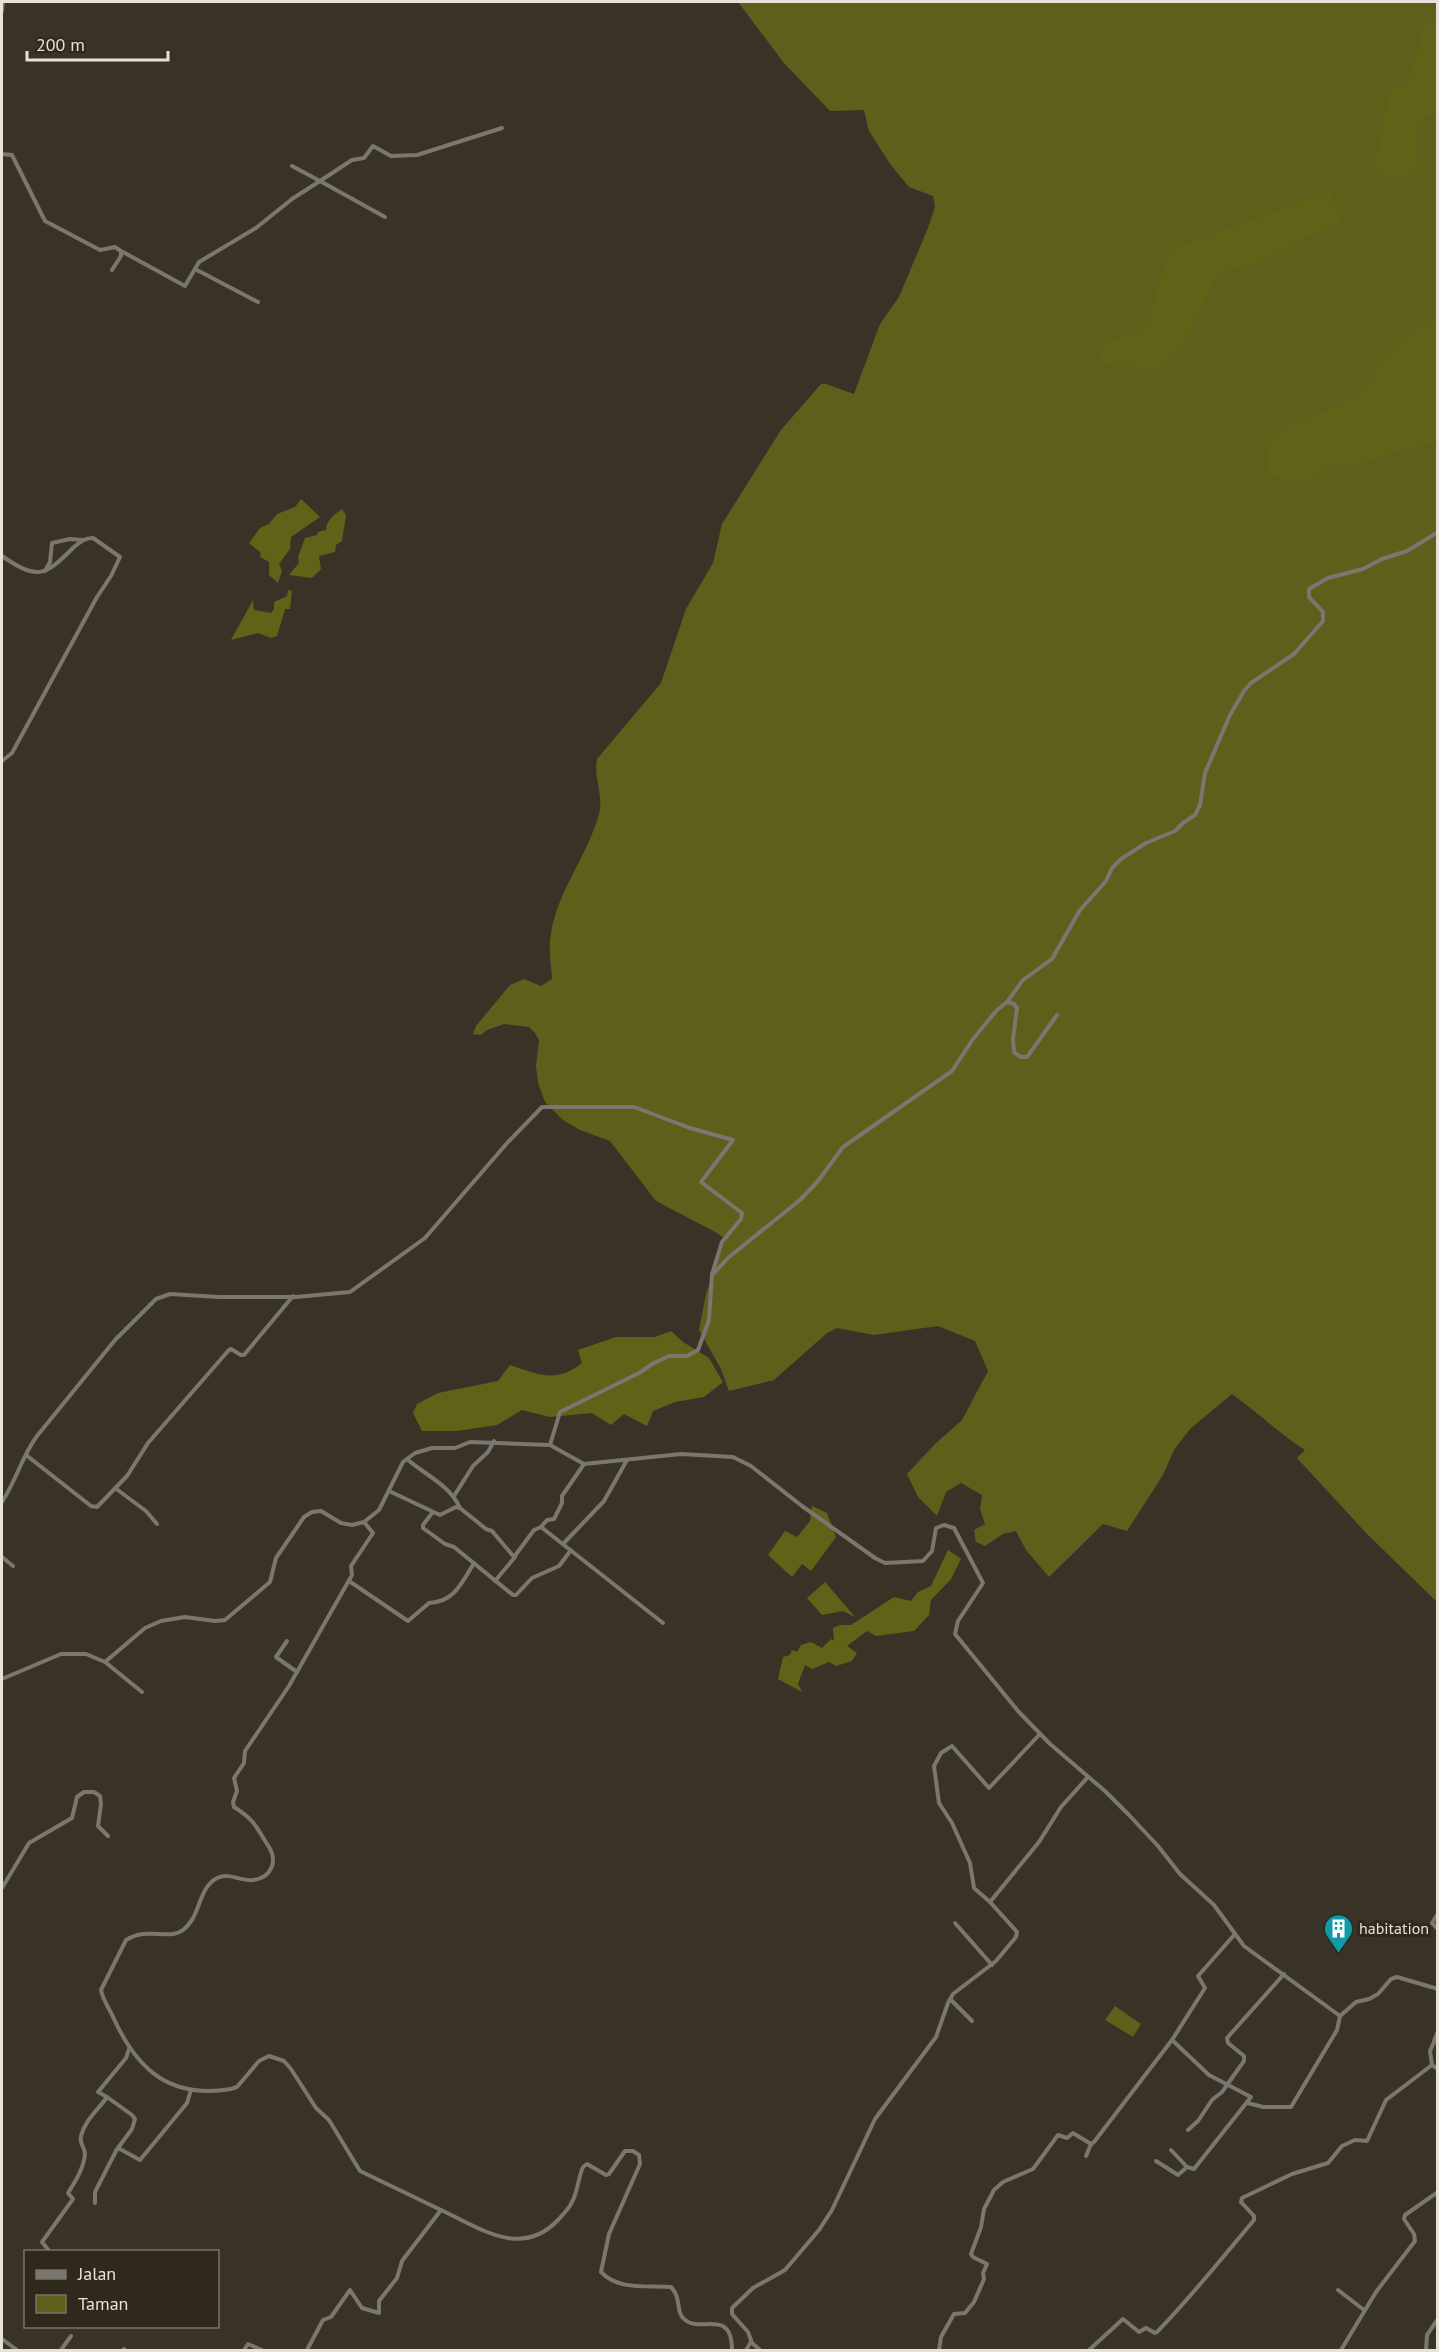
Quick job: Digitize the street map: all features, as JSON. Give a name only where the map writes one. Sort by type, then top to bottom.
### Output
[{"type":"street","points":[[2,11],[3,2]]},
{"type":"street","points":[[2,154],[12,155],[45,221],[100,250],[115,247],[121,253],[184,286],[199,262],[256,228],[320,180],[352,160],[364,158],[374,146],[391,156],[417,155],[502,128]]},
{"type":"street","points":[[291,166],[385,217]]},
{"type":"street","points":[[112,270],[121,253]]},
{"type":"street","points":[[195,269],[258,302]]},
{"type":"street","points":[[712,1275],[729,1257],[800,1200],[819,1181],[843,1147],[952,1071],[973,1039],[1026,977],[1052,959],[1073,920],[1106,881],[1115,865],[1146,843],[1175,831],[1196,815],[1200,805],[1205,773],[1230,716],[1244,691],[1251,683],[1294,654],[1323,621],[1323,612],[1309,597],[1310,589],[1328,578],[1363,569],[1382,559],[1407,551],[1437,532]]},
{"type":"street","points":[[2,761],[12,753],[120,557],[93,538],[70,539],[52,543],[50,562],[45,571]]},
{"type":"street","points":[[2,556],[25,569],[45,571],[55,567],[84,540]]},
{"type":"street","points":[[1006,1002],[1014,1004],[1017,1008],[1014,1052],[1021,1057],[1027,1057],[1057,1015]]},
{"type":"street","points":[[2,1502],[37,1437],[115,1340],[156,1299],[171,1294],[219,1297],[293,1296],[350,1292],[425,1238],[508,1142],[546,1106],[634,1107],[690,1128],[733,1140],[701,1182],[742,1214],[741,1219],[722,1242],[712,1275],[709,1320],[698,1350],[687,1356],[669,1356],[560,1412],[550,1445]]},
{"type":"street","points":[[26,1455],[93,1508],[99,1506],[129,1474],[148,1443],[228,1351],[244,1354],[293,1296]]},
{"type":"street","points":[[454,1496],[473,1466],[488,1452],[494,1441]]},
{"type":"street","points":[[105,1662],[145,1628],[161,1621],[185,1617],[225,1620],[270,1582],[276,1558],[304,1517],[312,1512],[321,1511],[352,1525],[364,1522],[379,1510],[398,1470],[415,1453],[432,1448],[455,1448],[470,1442],[494,1441],[550,1445],[584,1464],[681,1455],[737,1458],[884,1563],[923,1561],[932,1551],[936,1528],[944,1525],[954,1528],[983,1583],[958,1621],[955,1634],[1018,1711],[1129,1815],[1180,1874],[1214,1905],[1244,1946],[1340,2016]]},
{"type":"street","points":[[407,1459],[448,1489],[460,1508],[486,1529],[492,1531],[514,1557]]},
{"type":"street","points":[[563,1544],[604,1501],[628,1459]]},
{"type":"street","points":[[495,1581],[534,1530],[541,1527],[547,1520],[555,1518],[562,1502],[562,1496],[584,1464]]},
{"type":"street","points":[[115,1488],[146,1511],[157,1524]]},
{"type":"street","points":[[389,1491],[432,1513],[441,1515],[460,1508]]},
{"type":"street","points":[[432,1513],[423,1528],[445,1544],[454,1547],[513,1595],[516,1595],[532,1578],[560,1566],[571,1550]]},
{"type":"street","points":[[364,1522],[373,1533],[351,1566],[353,1573],[349,1581],[297,1672],[245,1751],[244,1763],[234,1778],[237,1791],[233,1805],[255,1822],[274,1855],[273,1868],[254,1880],[222,1876],[209,1883],[201,1897],[197,1914],[181,1931],[173,1934],[149,1931],[126,1940],[101,1990],[105,2003],[130,2048],[141,2062],[171,2085],[191,2090],[231,2089],[237,2086],[258,2061],[269,2056],[276,2057],[291,2068],[316,2108],[333,2127],[360,2171],[505,2238],[521,2240],[539,2236],[553,2225],[571,2204],[583,2166],[587,2164],[606,2175],[625,2151],[633,2151],[639,2155],[640,2164],[609,2234],[602,2272],[612,2280],[633,2286],[672,2287],[677,2293],[679,2312],[683,2319],[696,2324],[721,2325],[728,2333],[732,2350]]},
{"type":"street","points":[[541,1527],[663,1623]]},
{"type":"street","points":[[2,1557],[13,1566]]},
{"type":"street","points":[[349,1581],[408,1621],[429,1603],[437,1603],[457,1592],[474,1563]]},
{"type":"street","points":[[287,1641],[276,1657],[297,1672]]},
{"type":"street","points":[[2,1679],[61,1654],[86,1654],[105,1662],[142,1692]]},
{"type":"street","points":[[760,2350],[751,2342],[748,2332],[732,2314],[732,2308],[753,2288],[785,2270],[819,2230],[832,2210],[875,2119],[940,2031],[950,1999],[962,1985],[992,1965],[1017,1935],[990,1902],[974,1888],[970,1863],[951,1820],[940,1805],[934,1766],[941,1753],[952,1746],[989,1788],[1040,1734]]},
{"type":"street","points":[[990,1902],[1039,1842],[1061,1807],[1088,1777]]},
{"type":"street","points":[[2,1888],[29,1843],[68,1821],[75,1813],[77,1797],[84,1792],[94,1792],[100,1796],[98,1826],[108,1836]]},
{"type":"street","points":[[1437,1916],[1432,1923],[1437,1929]]},
{"type":"street","points":[[955,1923],[992,1965]]},
{"type":"street","points":[[1086,2156],[1091,2144],[1172,2040],[1205,1988],[1198,1976],[1235,1934]]},
{"type":"street","points":[[1188,2130],[1227,2085],[1244,2058],[1228,2043],[1227,2038],[1284,1974]]},
{"type":"street","points":[[1248,2103],[1264,2107],[1270,2105],[1291,2107],[1339,2027],[1340,2016],[1356,2002],[1378,1994],[1392,1978],[1403,1978],[1437,1989]]},
{"type":"street","points":[[950,1999],[972,2021]]},
{"type":"street","points":[[1432,2065],[1430,2051],[1436,2041],[1437,2031]]},
{"type":"street","points":[[1171,2150],[1187,2167],[1195,2168],[1251,2097],[1208,2074],[1172,2040]]},
{"type":"street","points":[[95,2203],[95,2192],[118,2148],[132,2129],[135,2119],[98,2092],[126,2058],[130,2048]]},
{"type":"street","points":[[1432,2065],[1437,2068]]},
{"type":"street","points":[[1089,2350],[1123,2319],[1139,2332],[1146,2328],[1157,2332],[1194,2294],[1205,2276],[1254,2220],[1254,2216],[1241,2202],[1242,2198],[1292,2174],[1328,2163],[1342,2146],[1355,2140],[1367,2141],[1386,2100],[1432,2065]]},
{"type":"street","points":[[118,2148],[140,2160],[187,2103],[191,2090]]},
{"type":"street","points":[[48,2250],[43,2245],[43,2240],[72,2200],[68,2193],[78,2177],[85,2153],[81,2137],[94,2110],[106,2097]]},
{"type":"street","points":[[939,2350],[941,2337],[954,2314],[965,2313],[974,2302],[985,2278],[983,2273],[987,2264],[971,2254],[981,2227],[984,2209],[994,2190],[1003,2182],[1034,2169],[1058,2135],[1068,2138],[1073,2133],[1091,2144]]},
{"type":"street","points":[[1156,2161],[1178,2175],[1187,2167]]},
{"type":"street","points":[[1341,2350],[1364,2310],[1394,2267],[1416,2241],[1404,2219],[1405,2215],[1437,2192]]},
{"type":"street","points":[[307,2350],[323,2320],[331,2317],[350,2290],[362,2308],[379,2313],[380,2301],[397,2278],[402,2261],[441,2210]]},
{"type":"street","points":[[1338,2290],[1364,2310]]},
{"type":"street","points":[[1426,2350],[1427,2335],[1437,2319]]},
{"type":"street","points":[[61,2350],[71,2336]]},
{"type":"street","points":[[2,2339],[16,2350]]},
{"type":"street","points":[[746,2350],[751,2342]]},
{"type":"street","points":[[3,2350],[7,2343]]},
{"type":"street","points":[[244,2350],[248,2344],[262,2350]]},
{"type":"green space","points":[[738,2],[1437,2],[1437,1602],[1368,1535],[1297,1458],[1305,1450],[1232,1394],[1190,1429],[1174,1450],[1163,1475],[1127,1531],[1103,1524],[1049,1577],[1026,1550],[1016,1531],[1003,1534],[985,1546],[976,1542],[974,1530],[985,1524],[980,1509],[982,1495],[961,1483],[946,1492],[937,1516],[918,1497],[907,1474],[962,1420],[988,1371],[975,1341],[938,1326],[874,1335],[837,1328],[827,1333],[774,1380],[729,1391],[721,1369],[699,1330],[706,1294],[725,1239],[656,1201],[610,1141],[580,1130],[563,1120],[545,1102],[538,1083],[536,1066],[539,1040],[529,1027],[504,1024],[487,1030],[481,1035],[473,1034],[476,1026],[510,985],[524,979],[541,986],[552,979],[550,944],[555,917],[599,814],[597,759],[661,683],[686,609],[713,563],[722,524],[781,430],[821,384],[854,394],[880,324],[899,297],[935,207],[933,196],[909,187],[890,164],[869,131],[864,110],[830,111],[784,63]]},
{"type":"green space","points":[[1115,2006],[1141,2024],[1133,2037],[1105,2020]]},
{"type":"shaded area","points":[[1437,22],[1437,119],[1434,114],[1416,122],[1417,166],[1393,185],[1374,170],[1390,88],[1403,88],[1412,71],[1424,24]]},
{"type":"shaded area","points":[[1330,192],[1343,222],[1306,238],[1267,260],[1218,274],[1185,343],[1157,369],[1104,365],[1095,349],[1148,325],[1167,253],[1195,240]]},
{"type":"shaded area","points":[[1437,317],[1437,440],[1355,464],[1334,463],[1311,481],[1284,480],[1269,473],[1269,451],[1272,443],[1283,431],[1351,398],[1392,351],[1410,335]]},
{"type":"shaded area","points":[[301,499],[320,517],[291,537],[290,549],[279,564],[282,571],[278,583],[269,575],[269,562],[260,557],[261,553],[249,543],[260,528],[269,524],[277,514],[295,507]]},
{"type":"shaded area","points":[[342,509],[346,515],[342,541],[336,545],[335,552],[319,556],[321,569],[312,578],[289,575],[299,563],[298,557],[305,538],[326,530],[329,520]]},
{"type":"shaded area","points":[[288,590],[292,591],[290,609],[285,609],[277,636],[271,638],[258,633],[231,640],[253,600],[254,610],[271,613],[274,609],[274,602],[287,596]]},
{"type":"shaded area","points":[[671,1331],[683,1342],[709,1358],[723,1382],[704,1397],[675,1402],[653,1411],[647,1426],[624,1414],[611,1425],[592,1413],[550,1417],[522,1410],[497,1425],[457,1431],[422,1431],[413,1413],[417,1404],[438,1393],[498,1381],[510,1365],[538,1374],[555,1375],[573,1369],[582,1363],[578,1350],[616,1337],[655,1337]]},
{"type":"shaded area","points":[[812,1506],[827,1513],[836,1537],[811,1571],[802,1564],[792,1577],[768,1555],[785,1531],[797,1537],[810,1521]]},
{"type":"shaded area","points":[[948,1550],[961,1559],[951,1579],[931,1600],[929,1615],[914,1631],[876,1636],[867,1631],[847,1646],[857,1653],[852,1661],[836,1666],[829,1662],[812,1669],[805,1665],[798,1684],[802,1692],[778,1679],[783,1657],[790,1655],[792,1650],[797,1652],[801,1645],[811,1642],[822,1648],[831,1639],[834,1641],[833,1628],[840,1625],[851,1625],[894,1597],[911,1601],[918,1592],[931,1586]]},
{"type":"shaded area","points":[[825,1582],[855,1617],[843,1611],[822,1615],[807,1598]]},
{"type":"place","name":"habitation","points":[[1338,1954]]}]
